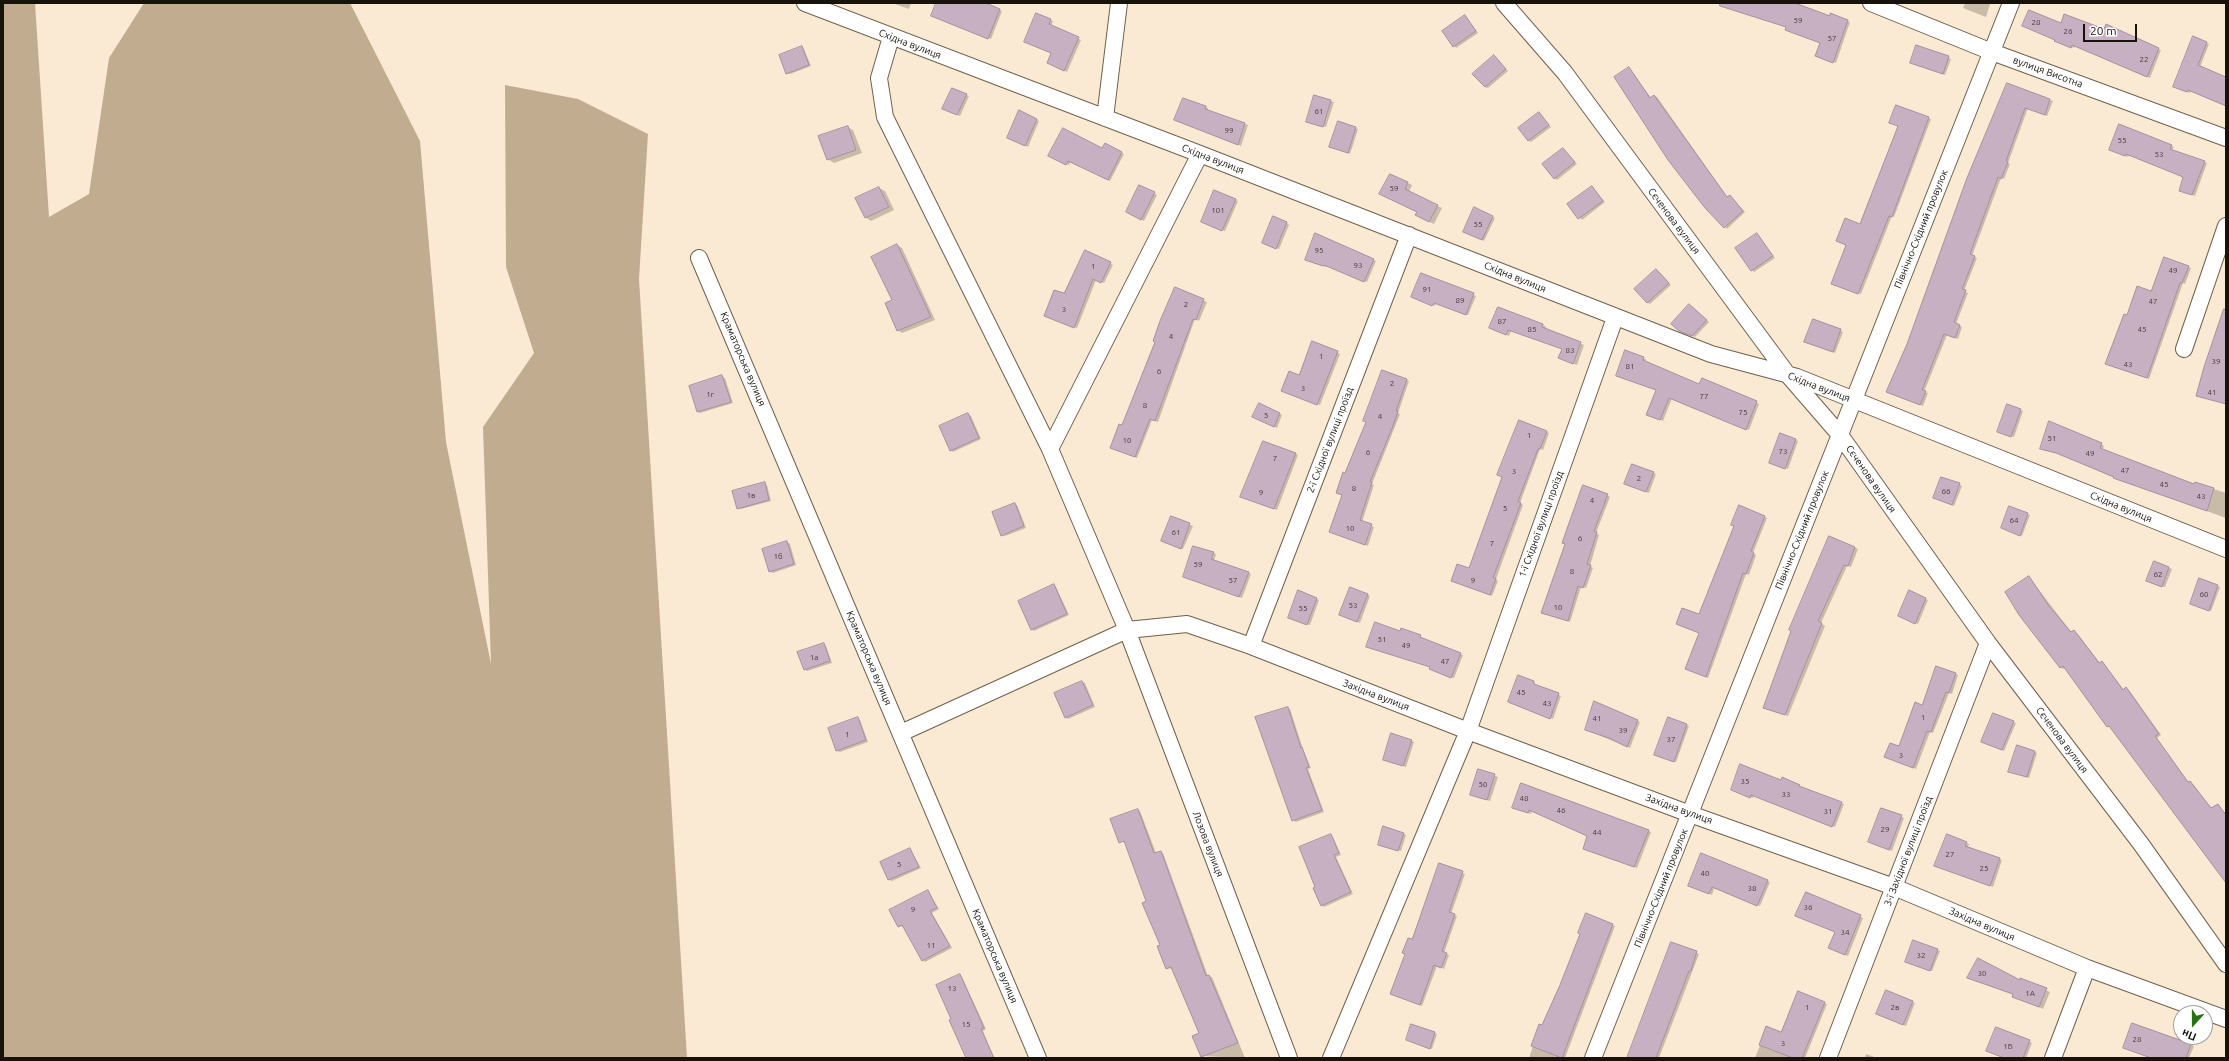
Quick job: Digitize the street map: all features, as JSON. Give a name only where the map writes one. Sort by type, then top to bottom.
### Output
[{"type":"street","name":"Східна вулиця","points":[[805,3],[1409,235],[1615,318],[1711,354],[1788,375],[1854,400],[2226,549]]},
{"type":"street","points":[[1105,118],[1119,3]]},
{"type":"street","name":"Сєченова вулиця","points":[[1504,3],[1565,73],[1788,375],[1840,435],[1988,643],[2141,844],[2226,964]]},
{"type":"street","name":"вулиця Висотна","points":[[1871,3],[1992,52],[2226,138]]},
{"type":"street","name":"Північно-Східний провулок","points":[[1593,1058],[2011,3]]},
{"type":"street","name":"Лозова вулиця","points":[[891,37],[880,78],[885,117],[1050,449],[1127,630],[1289,1058]]},
{"type":"street","points":[[1050,449],[1200,154]]},
{"type":"street","points":[[2184,349],[2226,226]]},
{"type":"street","name":"2-ї Східної вулиці проїзд","points":[[1251,646],[1409,235]]},
{"type":"street","name":"Краматорська вулиця","points":[[700,258],[1038,1058]]},
{"type":"street","name":"1-ї Східної вулиці проїзд","points":[[1331,1058],[1468,731],[1615,318]]},
{"type":"street","name":"Західна вулиця","points":[[901,733],[1127,630],[1187,624],[1251,646],[1468,731],[1690,814],[1894,887],[2087,968],[2226,1019]]},
{"type":"street","name":"3-ї Західної вулиці проїзд","points":[[1828,1058],[1988,643]]},
{"type":"street","points":[[2052,1058],[2087,968]]},
{"type":"shaded area","points":[[3,3],[35,3],[49,217],[89,194],[109,58],[144,3],[350,3],[420,141],[446,442],[491,664],[483,427],[534,353],[506,267],[505,85],[578,99],[648,134],[639,279],[687,1058],[3,1058]]},
{"type":"building","points":[[936,3],[986,3],[1000,9],[988,39],[931,16]]},
{"type":"building","points":[[1720,3],[1795,3],[1830,16],[1830,13],[1848,20],[1833,63],[1815,56],[1820,43],[1785,30],[1786,27],[1720,6]]},
{"type":"building","points":[[2029,10],[2061,23],[2064,14],[2104,29],[2106,24],[2159,48],[2147,77],[2072,45],[2071,48],[2022,26]]},
{"type":"building","points":[[1036,13],[1051,19],[1049,24],[1079,37],[1064,71],[1047,63],[1051,53],[1024,42]]},
{"type":"building","points":[[1465,15],[1476,31],[1453,47],[1442,31]]},
{"type":"building","points":[[2193,36],[2207,42],[2198,65],[2226,77],[2226,106],[2188,90],[2187,92],[2173,87]]},
{"type":"building","points":[[1916,45],[1949,56],[1943,74],[1910,63]]},
{"type":"building","points":[[802,46],[809,65],[786,74],[779,55]]},
{"type":"building","points":[[1494,55],[1506,69],[1485,87],[1472,74]]},
{"type":"building","points":[[1629,67],[1650,98],[1654,95],[1727,197],[1730,195],[1743,211],[1724,228],[1705,208],[1668,160],[1614,77]]},
{"type":"building","points":[[2007,83],[2050,99],[2045,115],[2025,108],[2006,161],[2008,162],[2001,179],[1998,177],[1970,254],[1975,256],[1962,289],[1966,290],[1954,322],[1960,325],[1955,338],[1944,334],[1922,390],[1926,391],[1920,405],[1886,392],[1907,344],[1967,178]]},
{"type":"building","points":[[952,88],[967,94],[957,115],[942,109]]},
{"type":"building","points":[[1314,95],[1331,100],[1323,127],[1306,122]]},
{"type":"building","points":[[1183,98],[1206,106],[1205,109],[1245,123],[1238,145],[1174,120]]},
{"type":"building","points":[[1896,105],[1929,117],[1892,217],[1889,216],[1858,294],[1831,284],[1846,245],[1836,241],[1845,218],[1860,224],[1898,126],[1889,123]]},
{"type":"building","points":[[1019,110],[1037,119],[1025,146],[1007,138]]},
{"type":"building","points":[[1539,112],[1549,125],[1528,141],[1518,128]]},
{"type":"building","points":[[1338,121],[1356,127],[1348,153],[1329,147]]},
{"type":"building","points":[[2119,124],[2172,145],[2170,149],[2205,161],[2192,195],[2179,191],[2183,177],[2126,154],[2125,156],[2109,150]]},
{"type":"building","points":[[848,126],[856,150],[827,160],[818,136]]},
{"type":"building","points":[[1063,128],[1102,148],[1105,143],[1122,152],[1108,180],[1068,161],[1066,165],[1048,156]]},
{"type":"building","points":[[1563,148],[1575,162],[1554,179],[1542,164]]},
{"type":"building","points":[[1390,174],[1408,182],[1405,189],[1438,205],[1429,222],[1415,215],[1417,212],[1379,194]]},
{"type":"building","points":[[1139,185],[1155,192],[1141,220],[1126,212]]},
{"type":"building","points":[[1592,186],[1603,201],[1578,219],[1567,204]]},
{"type":"building","points":[[879,187],[889,207],[865,218],[855,198]]},
{"type":"building","points":[[1214,190],[1236,199],[1222,231],[1201,222]]},
{"type":"building","points":[[1474,207],[1493,216],[1482,240],[1463,232]]},
{"type":"building","points":[[1273,216],[1287,222],[1276,249],[1262,243]]},
{"type":"building","points":[[1315,233],[1374,259],[1364,282],[1324,265],[1323,266],[1305,260]]},
{"type":"building","points":[[1757,233],[1773,256],[1751,271],[1735,248]]},
{"type":"building","points":[[897,244],[931,317],[897,331],[885,303],[892,300],[871,257]]},
{"type":"building","points":[[1085,250],[1111,262],[1101,283],[1093,279],[1074,328],[1044,316],[1054,290],[1064,293]]},
{"type":"building","points":[[2164,257],[2189,266],[2182,283],[2180,283],[2147,378],[2105,364],[2124,314],[2127,315],[2137,286],[2151,291]]},
{"type":"building","points":[[1656,269],[1669,283],[1647,303],[1634,289]]},
{"type":"building","points":[[1421,273],[1474,293],[1466,315],[1434,303],[1432,306],[1411,297]]},
{"type":"building","points":[[1175,287],[1204,299],[1196,320],[1193,319],[1155,421],[1150,419],[1135,457],[1110,448],[1119,424],[1122,425],[1155,342],[1153,341],[1160,321]]},
{"type":"building","points":[[1689,304],[1707,320],[1692,336],[1679,331],[1671,324]]},
{"type":"building","points":[[1498,307],[1543,324],[1542,327],[1581,342],[1573,364],[1558,358],[1562,349],[1508,330],[1506,335],[1489,328]]},
{"type":"building","points":[[2224,309],[2226,310],[2226,404],[2196,396],[2204,367]]},
{"type":"building","points":[[1813,319],[1841,329],[1833,352],[1804,342]]},
{"type":"building","points":[[1312,341],[1338,351],[1317,405],[1281,391],[1289,371],[1299,375]]},
{"type":"building","points":[[1625,350],[1644,357],[1643,360],[1699,384],[1702,378],[1757,401],[1746,430],[1669,398],[1660,420],[1646,415],[1656,390],[1616,376]]},
{"type":"building","points":[[1382,370],[1407,379],[1396,411],[1398,411],[1393,426],[1370,482],[1372,482],[1360,520],[1372,524],[1365,545],[1329,532],[1342,495],[1336,493],[1343,472],[1345,473],[1366,422],[1363,421]]},
{"type":"building","points":[[722,375],[731,402],[697,412],[689,386]]},
{"type":"building","points":[[1259,403],[1280,413],[1274,427],[1252,417]]},
{"type":"building","points":[[2007,404],[2021,409],[2011,437],[1997,432]]},
{"type":"building","points":[[968,413],[979,438],[950,451],[939,426]]},
{"type":"building","points":[[1519,420],[1547,431],[1540,449],[1538,449],[1518,501],[1521,503],[1493,578],[1496,578],[1490,595],[1451,581],[1457,564],[1469,568],[1502,477],[1497,475]]},
{"type":"building","points":[[2049,421],[2102,443],[2100,448],[2194,484],[2195,482],[2214,488],[2207,511],[2113,478],[2114,477],[2056,453],[2040,449]]},
{"type":"building","points":[[1780,433],[1796,439],[1785,469],[1769,463]]},
{"type":"building","points":[[1263,441],[1296,453],[1274,509],[1240,497]]},
{"type":"building","points":[[1632,464],[1654,472],[1646,492],[1624,484]]},
{"type":"building","points":[[1941,477],[1960,483],[1952,505],[1933,498]]},
{"type":"building","points":[[765,482],[769,500],[737,509],[732,491]]},
{"type":"building","points":[[1583,485],[1608,494],[1594,531],[1597,532],[1587,564],[1591,565],[1583,588],[1578,586],[1568,621],[1541,613],[1565,544],[1562,543]]},
{"type":"building","points":[[1015,503],[1024,526],[1001,536],[992,512]]},
{"type":"building","points":[[1739,505],[1765,516],[1751,551],[1754,553],[1746,574],[1743,573],[1706,677],[1685,669],[1699,633],[1676,624],[1682,608],[1699,614],[1734,526],[1731,525]]},
{"type":"building","points":[[2009,506],[2028,513],[2020,536],[2001,528]]},
{"type":"building","points":[[1171,516],[1190,523],[1181,549],[1161,541]]},
{"type":"building","points":[[1829,536],[1855,547],[1848,566],[1844,565],[1818,621],[1822,623],[1785,715],[1763,708],[1791,631],[1789,630]]},
{"type":"building","points":[[787,541],[794,564],[769,572],[762,549]]},
{"type":"building","points":[[1193,546],[1214,552],[1211,559],[1249,572],[1239,597],[1183,577]]},
{"type":"building","points":[[2154,561],[2169,567],[2162,587],[2146,581]]},
{"type":"building","points":[[2029,576],[2049,606],[2071,632],[2074,630],[2099,663],[2102,661],[2123,690],[2126,687],[2159,734],[2155,736],[2188,782],[2190,781],[2211,808],[2218,804],[2226,815],[2226,883],[2109,726],[2107,727],[2063,666],[2060,668],[2019,615],[2005,592]]},
{"type":"building","points":[[2199,578],[2218,585],[2209,611],[2190,604]]},
{"type":"building","points":[[1054,584],[1067,614],[1031,630],[1018,601]]},
{"type":"building","points":[[1350,587],[1368,594],[1357,622],[1339,615]]},
{"type":"building","points":[[1298,590],[1317,598],[1307,625],[1288,618]]},
{"type":"building","points":[[1909,590],[1926,598],[1915,624],[1898,616]]},
{"type":"building","points":[[1375,622],[1400,631],[1401,628],[1421,635],[1420,637],[1461,653],[1451,678],[1429,669],[1430,667],[1366,647]]},
{"type":"building","points":[[824,643],[830,661],[804,670],[797,652]]},
{"type":"building","points":[[1936,666],[1956,673],[1949,693],[1946,692],[1931,732],[1927,731],[1913,768],[1884,757],[1890,743],[1899,746],[1915,702],[1922,705]]},
{"type":"building","points":[[1518,675],[1534,681],[1534,684],[1559,693],[1550,719],[1508,702]]},
{"type":"building","points":[[1082,681],[1093,705],[1065,718],[1054,693]]},
{"type":"building","points":[[1594,701],[1638,720],[1627,747],[1609,738],[1585,730]]},
{"type":"building","points":[[1288,707],[1301,748],[1302,747],[1309,767],[1306,768],[1322,810],[1292,821],[1255,717]]},
{"type":"building","points":[[1993,713],[2014,721],[2002,750],[1981,742]]},
{"type":"building","points":[[858,717],[866,740],[836,751],[828,728]]},
{"type":"building","points":[[1668,717],[1687,724],[1674,762],[1654,755]]},
{"type":"building","points":[[1391,733],[1412,740],[1403,766],[1383,760]]},
{"type":"building","points":[[2017,745],[2035,751],[2027,777],[2008,772]]},
{"type":"building","points":[[1740,764],[1781,780],[1782,777],[1800,785],[1799,786],[1842,802],[1832,827],[1751,795],[1750,798],[1731,790]]},
{"type":"building","points":[[1478,769],[1495,774],[1487,800],[1470,795]]},
{"type":"building","points":[[1521,783],[1649,830],[1634,867],[1583,849],[1587,836],[1529,810],[1528,813],[1512,808]]},
{"type":"building","points":[[1881,808],[1902,815],[1889,850],[1868,842]]},
{"type":"building","points":[[1138,809],[1154,853],[1161,851],[1206,976],[1209,975],[1238,1043],[1201,1057],[1192,1036],[1199,1033],[1171,967],[1166,969],[1157,946],[1160,945],[1142,903],[1146,901],[1124,841],[1119,843],[1110,819]]},
{"type":"building","points":[[1383,826],[1404,833],[1398,851],[1378,845]]},
{"type":"building","points":[[1331,834],[1339,853],[1334,855],[1351,892],[1321,906],[1313,888],[1315,887],[1299,847]]},
{"type":"building","points":[[1947,834],[1967,842],[1965,846],[2000,858],[1990,886],[1934,866]]},
{"type":"building","points":[[910,848],[919,867],[888,880],[880,862]]},
{"type":"building","points":[[1701,853],[1768,880],[1757,906],[1712,887],[1709,894],[1688,886]]},
{"type":"building","points":[[1439,863],[1463,871],[1449,912],[1455,914],[1442,951],[1447,953],[1441,968],[1434,965],[1420,1005],[1390,994],[1405,954],[1402,953],[1408,938],[1412,939]]},
{"type":"building","points":[[928,890],[937,908],[930,911],[950,946],[922,961],[902,925],[898,927],[889,910]]},
{"type":"building","points":[[1806,892],[1861,915],[1845,955],[1828,948],[1835,932],[1795,916]]},
{"type":"building","points":[[1586,913],[1613,924],[1562,1058],[1531,1046],[1539,1024],[1542,1025],[1560,985],[1580,934],[1578,933]]},
{"type":"building","points":[[1913,940],[1938,949],[1930,971],[1905,962]]},
{"type":"building","points":[[1671,942],[1697,951],[1691,971],[1689,971],[1656,1058],[1627,1058]]},
{"type":"building","points":[[1978,958],[2020,980],[2020,978],[2047,988],[2039,1007],[2012,997],[2013,994],[1967,978]]},
{"type":"building","points":[[960,974],[984,1028],[981,1029],[994,1058],[966,1058],[949,1020],[951,1019],[936,985]]},
{"type":"building","points":[[1886,990],[1913,1001],[1903,1025],[1876,1014]]},
{"type":"building","points":[[1798,991],[1825,1002],[1802,1058],[1793,1058],[1759,1045],[1766,1026],[1781,1032]]},
{"type":"building","points":[[2132,1023],[2173,1038],[2173,1045],[2191,1045],[2186,1058],[2151,1058],[2123,1048]]},
{"type":"building","points":[[1411,1024],[1435,1032],[1430,1049],[1406,1040]]},
{"type":"building","points":[[1996,1027],[2030,1040],[2023,1058],[2004,1058],[1986,1051]]}]
